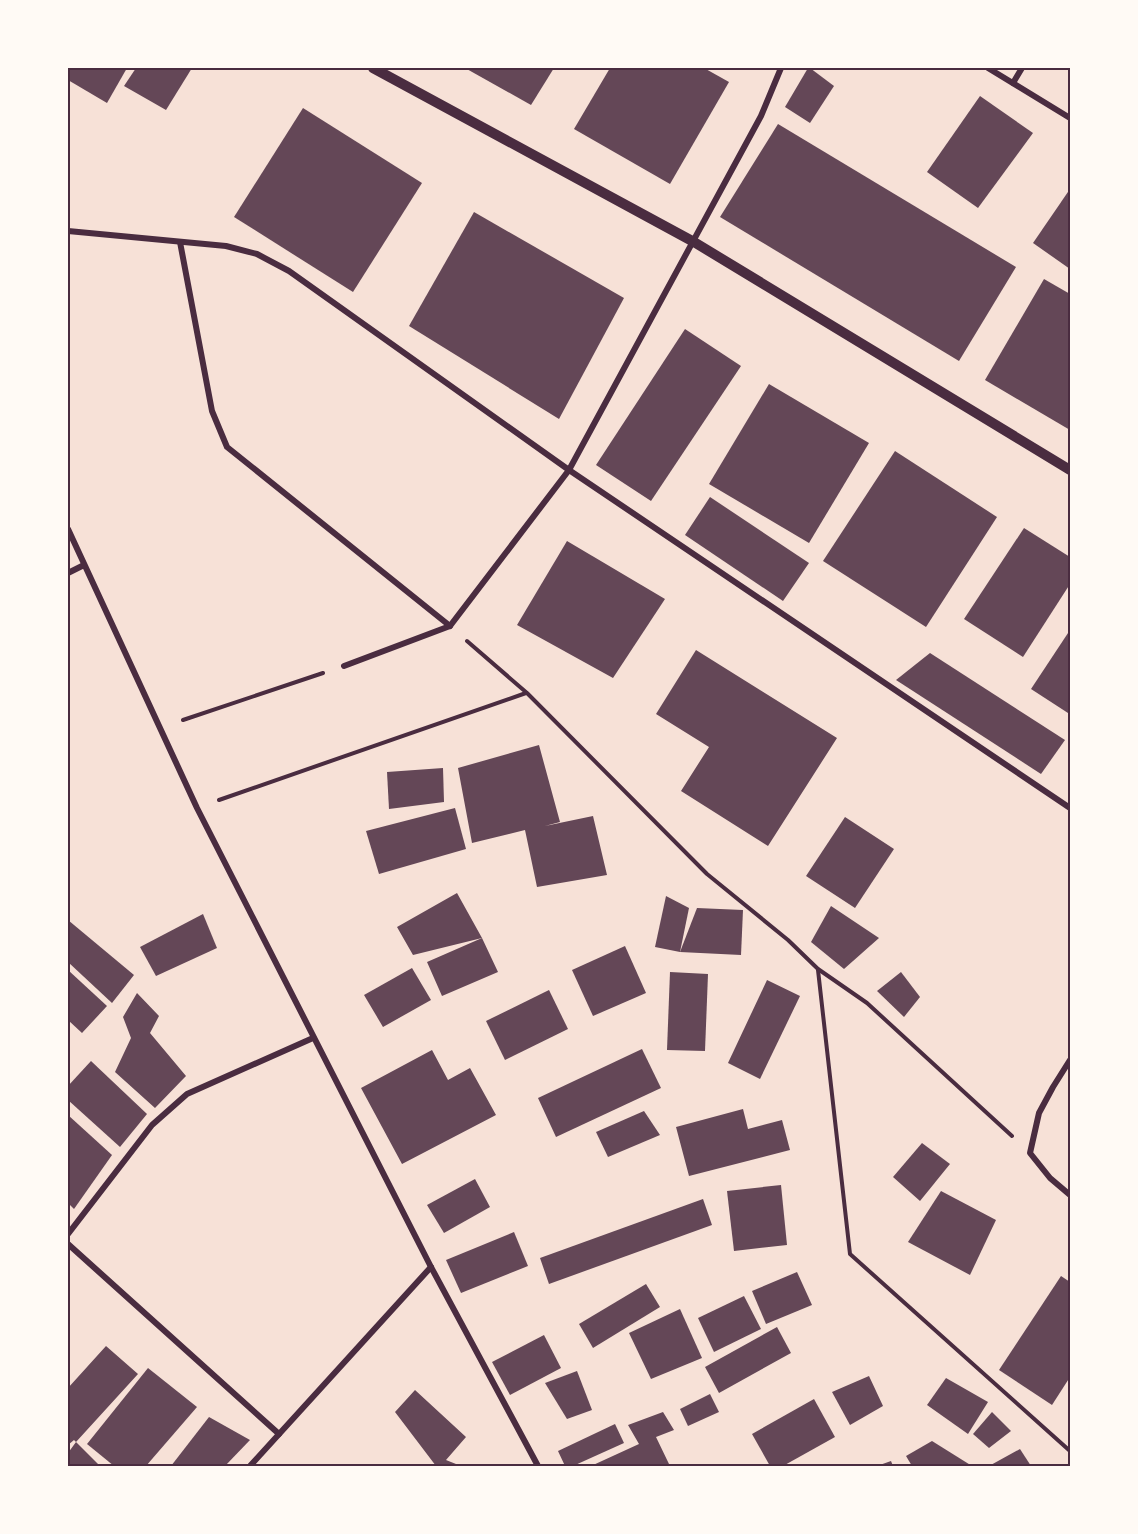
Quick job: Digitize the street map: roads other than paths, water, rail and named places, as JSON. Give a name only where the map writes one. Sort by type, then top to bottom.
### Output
[{"type":"street","points":[[373,68],[694,242],[1071,470]]},
{"type":"street","points":[[344,666],[450,626],[569,470],[761,116],[781,68]]},
{"type":"street","points":[[988,68],[1071,118]]},
{"type":"street","points":[[1014,83],[1022,68]]},
{"type":"street","points":[[68,231],[226,246],[257,254],[290,271],[569,470],[1071,808]]},
{"type":"street","points":[[180,242],[212,411],[227,447],[450,626]]},
{"type":"street","points":[[68,529],[197,808],[431,1267],[538,1467]]},
{"type":"street","points":[[68,573],[84,565]]},
{"type":"street","points":[[68,1234],[152,1125],[187,1094],[313,1038]]},
{"type":"street","points":[[1071,1060],[1039,1113],[1030,1153],[1050,1178],[1071,1194]]},
{"type":"street","points":[[68,1244],[279,1434]]},
{"type":"street","points":[[250,1467],[431,1267]]}]
